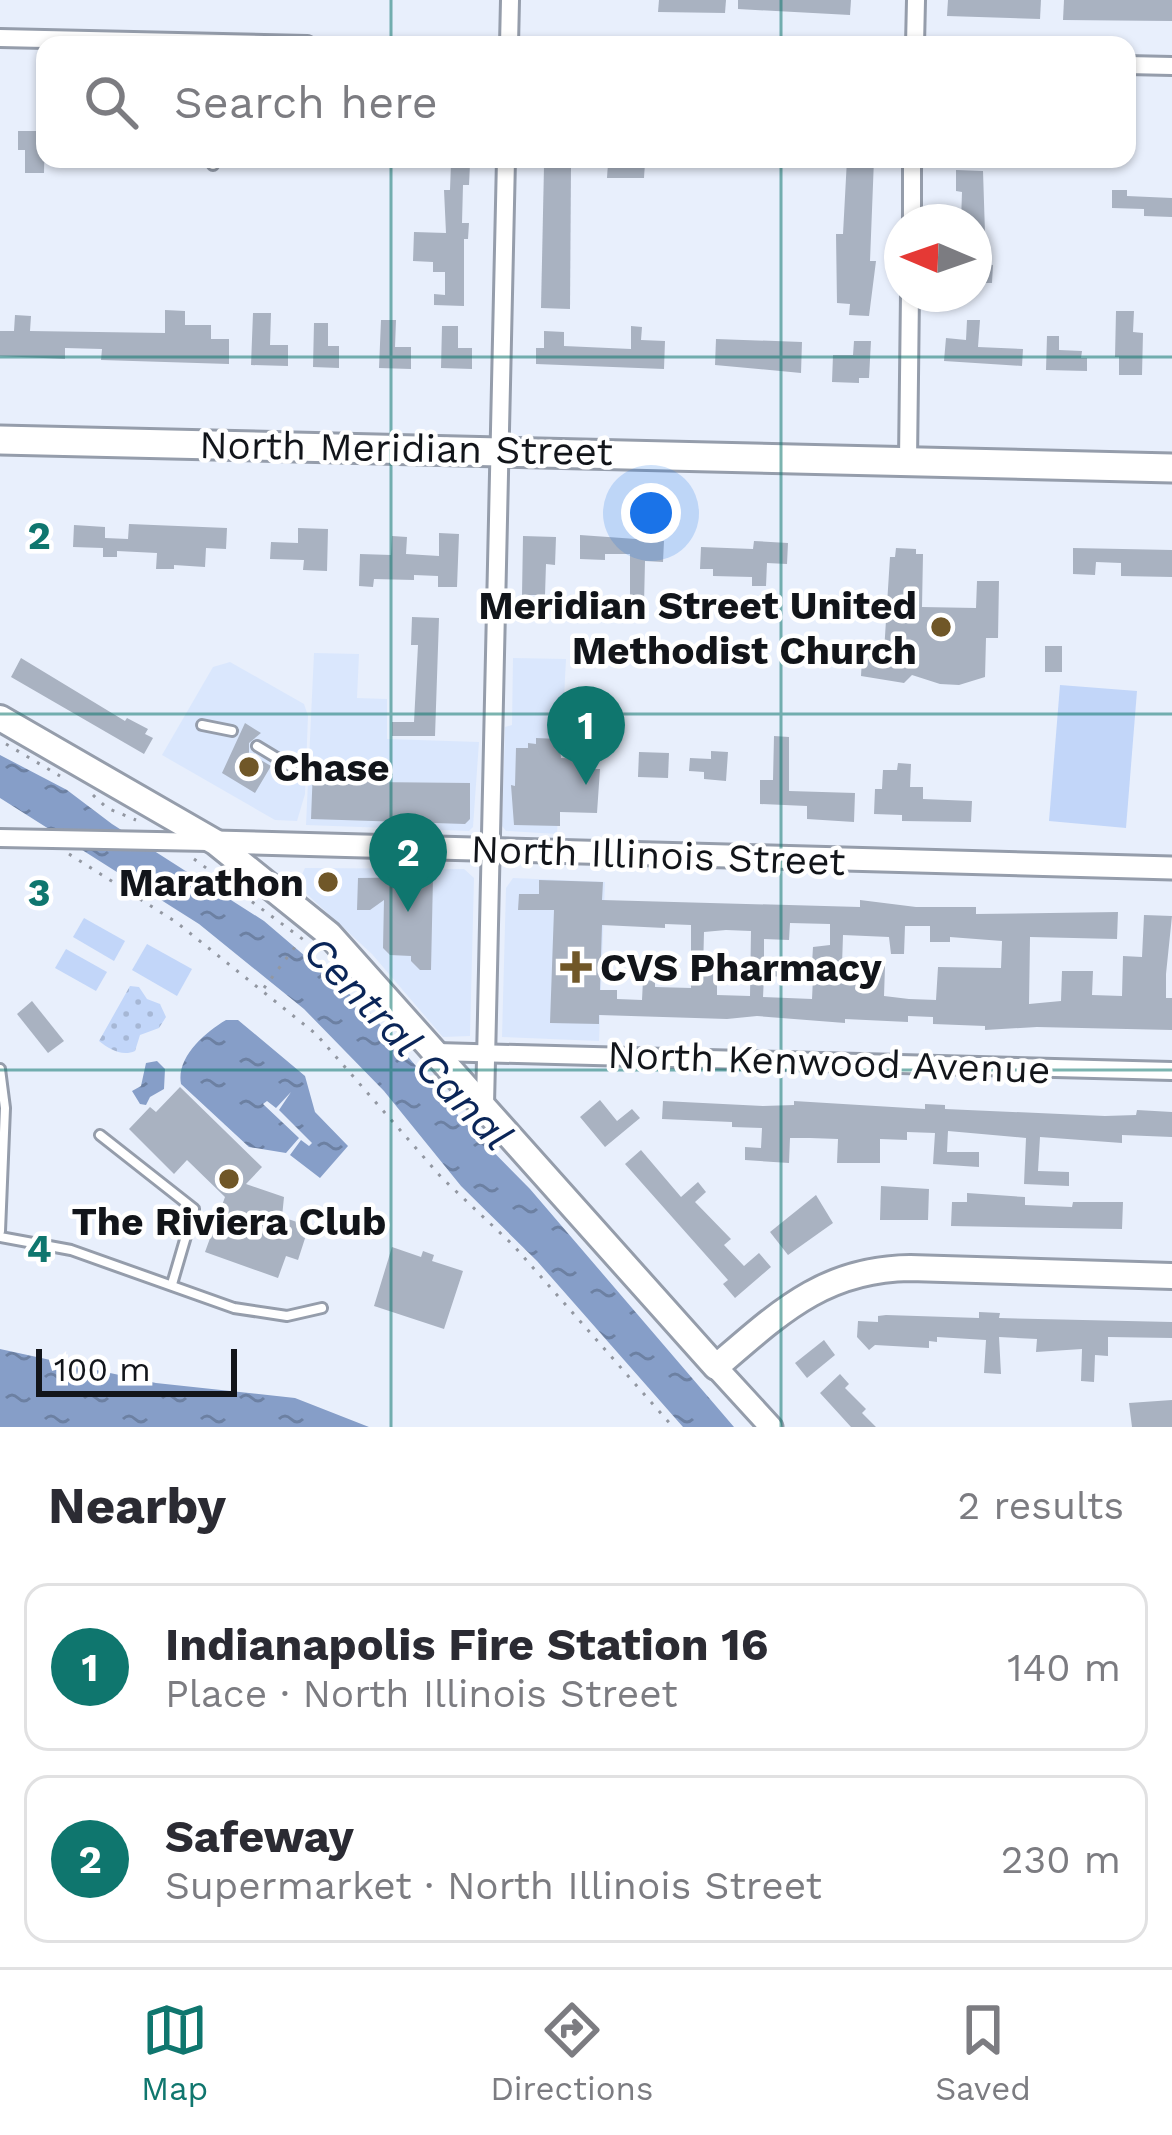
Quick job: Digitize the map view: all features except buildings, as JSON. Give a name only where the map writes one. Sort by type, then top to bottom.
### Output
[{"type":"main road","name":"North Meridian Street","points":[[0,440],[1172,468]]},
{"type":"main road","points":[[0,718],[214,842],[349,952],[716,1367],[792,1303],[832,1282],[868,1272],[910,1268],[1172,1276]]},
{"type":"street","points":[[509,36],[510,0]]},
{"type":"street","points":[[915,36],[916,0]]},
{"type":"street","points":[[0,38],[36,39]]},
{"type":"street","points":[[1136,64],[1172,66]]},
{"type":"street","points":[[484,1106],[506,168]]},
{"type":"street","points":[[911,204],[912,168]]},
{"type":"street","points":[[908,460],[910,312]]},
{"type":"street","name":"North Illinois Street","points":[[0,838],[62,845],[164,840],[1172,868]]},
{"type":"street","name":"North Kenwood Avenue","points":[[436,1052],[1172,1071]]},
{"type":"street","points":[[716,1367],[771,1427]]},
{"type":"lane","points":[[202,725],[232,731]]},
{"type":"lane","points":[[256,746],[290,766]]},
{"type":"lane","points":[[0,1069],[5,1108],[0,1234],[71,1250],[234,1308],[287,1316],[322,1308]]},
{"type":"lane","points":[[100,1135],[194,1209],[172,1284]]},
{"type":"path","points":[[0,740],[64,777]]},
{"type":"path","points":[[93,795],[107,808],[139,821]]},
{"type":"path","points":[[164,840],[267,910],[300,941],[263,989]]},
{"type":"path","points":[[62,845],[176,922],[316,1034],[442,1178],[514,1246],[674,1427]]},
{"type":"shaded area","points":[[314,653],[359,654],[357,698],[387,699],[387,739],[479,742],[469,831],[306,825]]},
{"type":"shaded area","points":[[513,658],[566,659],[557,834],[506,831],[502,826]]},
{"type":"shaded area","points":[[230,662],[304,704],[308,716],[305,794],[297,821],[275,820],[162,755],[213,667]]},
{"type":"shaded area","points":[[1060,685],[1137,691],[1126,828],[1049,821]]},
{"type":"shaded area","points":[[305,868],[464,869],[474,878],[470,1036],[443,1037],[372,954],[297,885]]},
{"type":"shaded area","points":[[513,878],[605,882],[599,1041],[502,1037],[506,888]]},
{"type":"shaded area","points":[[84,918],[125,941],[114,961],[73,937]]},
{"type":"shaded area","points":[[147,944],[192,969],[177,996],[132,970]]},
{"type":"shaded area","points":[[66,949],[107,972],[96,991],[55,968]]},
{"type":"shaded area","points":[[130,986],[139,987],[147,999],[160,1004],[166,1017],[159,1028],[140,1035],[135,1051],[125,1053],[99,1041]]},
{"type":"water","name":"Central Canal","points":[[0,755],[67,790],[264,921],[367,1009],[464,1122],[530,1189],[734,1427],[683,1427],[537,1261],[461,1186],[384,1091],[304,1009],[199,924],[0,798]]},
{"type":"water","points":[[226,1020],[238,1020],[305,1076],[315,1112],[348,1146],[320,1178],[290,1155],[301,1140],[309,1146],[312,1143],[279,1110],[291,1092],[276,1108],[267,1101],[263,1104],[299,1138],[286,1153],[249,1147],[181,1084],[187,1056]]},
{"type":"water","points":[[157,1061],[165,1069],[164,1089],[146,1105],[140,1104],[132,1091],[141,1086],[146,1063]]},
{"type":"water","points":[[0,1349],[156,1383],[295,1398],[369,1427],[0,1427]]},
{"type":"place","name":"Meridian Street United Methodist Church","points":[[941,627]]},
{"type":"place","name":"Chase","points":[[249,767]]},
{"type":"place","name":"Indianapolis Fire Station 16","points":[[586,785]]},
{"type":"place","name":"Marathon","points":[[328,882]]},
{"type":"place","name":"Safeway","points":[[408,912]]},
{"type":"place","name":"CVS Pharmacy","points":[[576,967]]},
{"type":"place","name":"The Riviera Club","points":[[229,1179]]}]
